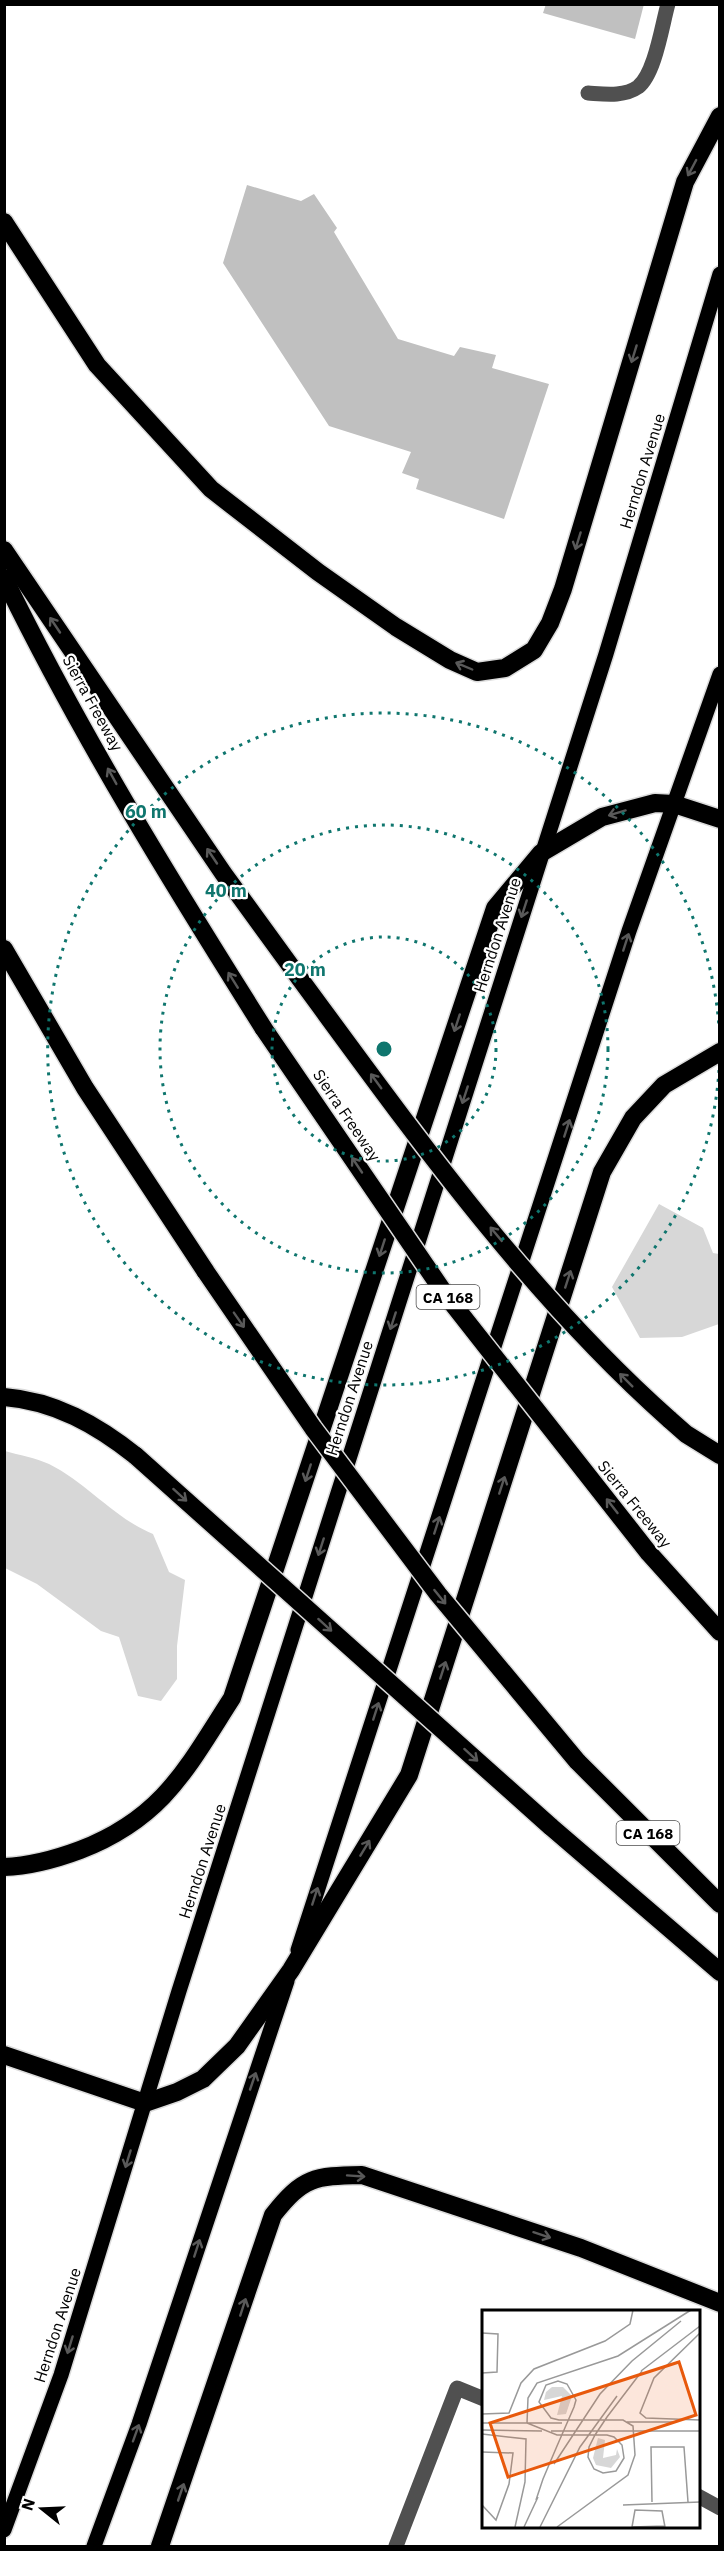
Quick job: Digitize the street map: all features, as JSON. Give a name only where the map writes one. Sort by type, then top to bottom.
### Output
[{"type":"highway","points":[[4,222],[98,365],[211,489],[318,572],[396,627],[450,660],[477,672],[505,668],[534,650],[550,624],[563,589],[685,182],[720,116]]},
{"type":"highway","points":[[4,550],[224,873],[402,1116],[561,1313],[627,1382],[686,1434],[720,1455]]},
{"type":"highway","name":"Sierra Freeway","points":[[4,578],[29,628],[169,877],[264,1029],[445,1294],[648,1552],[720,1632]]},
{"type":"highway","points":[[4,1867],[23,1866],[67,1855],[110,1838],[140,1820],[173,1787],[232,1698],[495,908],[542,854],[602,817],[637,806],[674,804],[720,819]]},
{"type":"highway","name":"CA 168","points":[[4,949],[85,1088],[206,1272],[313,1428],[438,1594],[577,1761],[720,1904]]},
{"type":"highway","points":[[4,2055],[145,2103],[177,2092],[203,2079],[237,2046],[291,1970],[410,1775],[602,1172],[633,1118],[664,1085],[720,1052]]},
{"type":"highway","points":[[4,1397],[56,1407],[90,1423],[136,1456],[550,1826],[720,1972]]},
{"type":"highway","points":[[160,2547],[273,2216],[290,2194],[308,2180],[332,2175],[362,2175],[581,2248],[720,2303]]},
{"type":"main road","name":"Herndon Avenue","points":[[4,2530],[61,2375],[145,2103],[606,654],[720,274]]},
{"type":"main road","points":[[94,2547],[139,2424],[291,1970],[629,931],[720,674]]},
{"type":"lane","points":[[588,93],[615,95],[637,87],[649,74],[668,4]]},
{"type":"lane","points":[[396,2547],[457,2388],[482,2398]]},
{"type":"lane","points":[[700,2497],[720,2508]]},
{"type":"shaded area","points":[[659,1204],[703,1228],[713,1253],[719,1254],[719,1324],[682,1337],[640,1338],[612,1287]]},
{"type":"shaded area","points":[[5,1451],[49,1464],[76,1481],[126,1519],[153,1534],[169,1572],[185,1580],[177,1646],[177,1679],[161,1701],[138,1696],[119,1637],[101,1631],[37,1584],[5,1568]]},
{"type":"building","points":[[546,4],[644,4],[635,39],[543,13]]},
{"type":"building","points":[[247,185],[301,201],[314,194],[337,228],[334,232],[398,339],[454,356],[460,347],[496,355],[492,368],[549,384],[504,519],[416,489],[419,479],[402,473],[411,452],[329,426],[223,263]]}]
